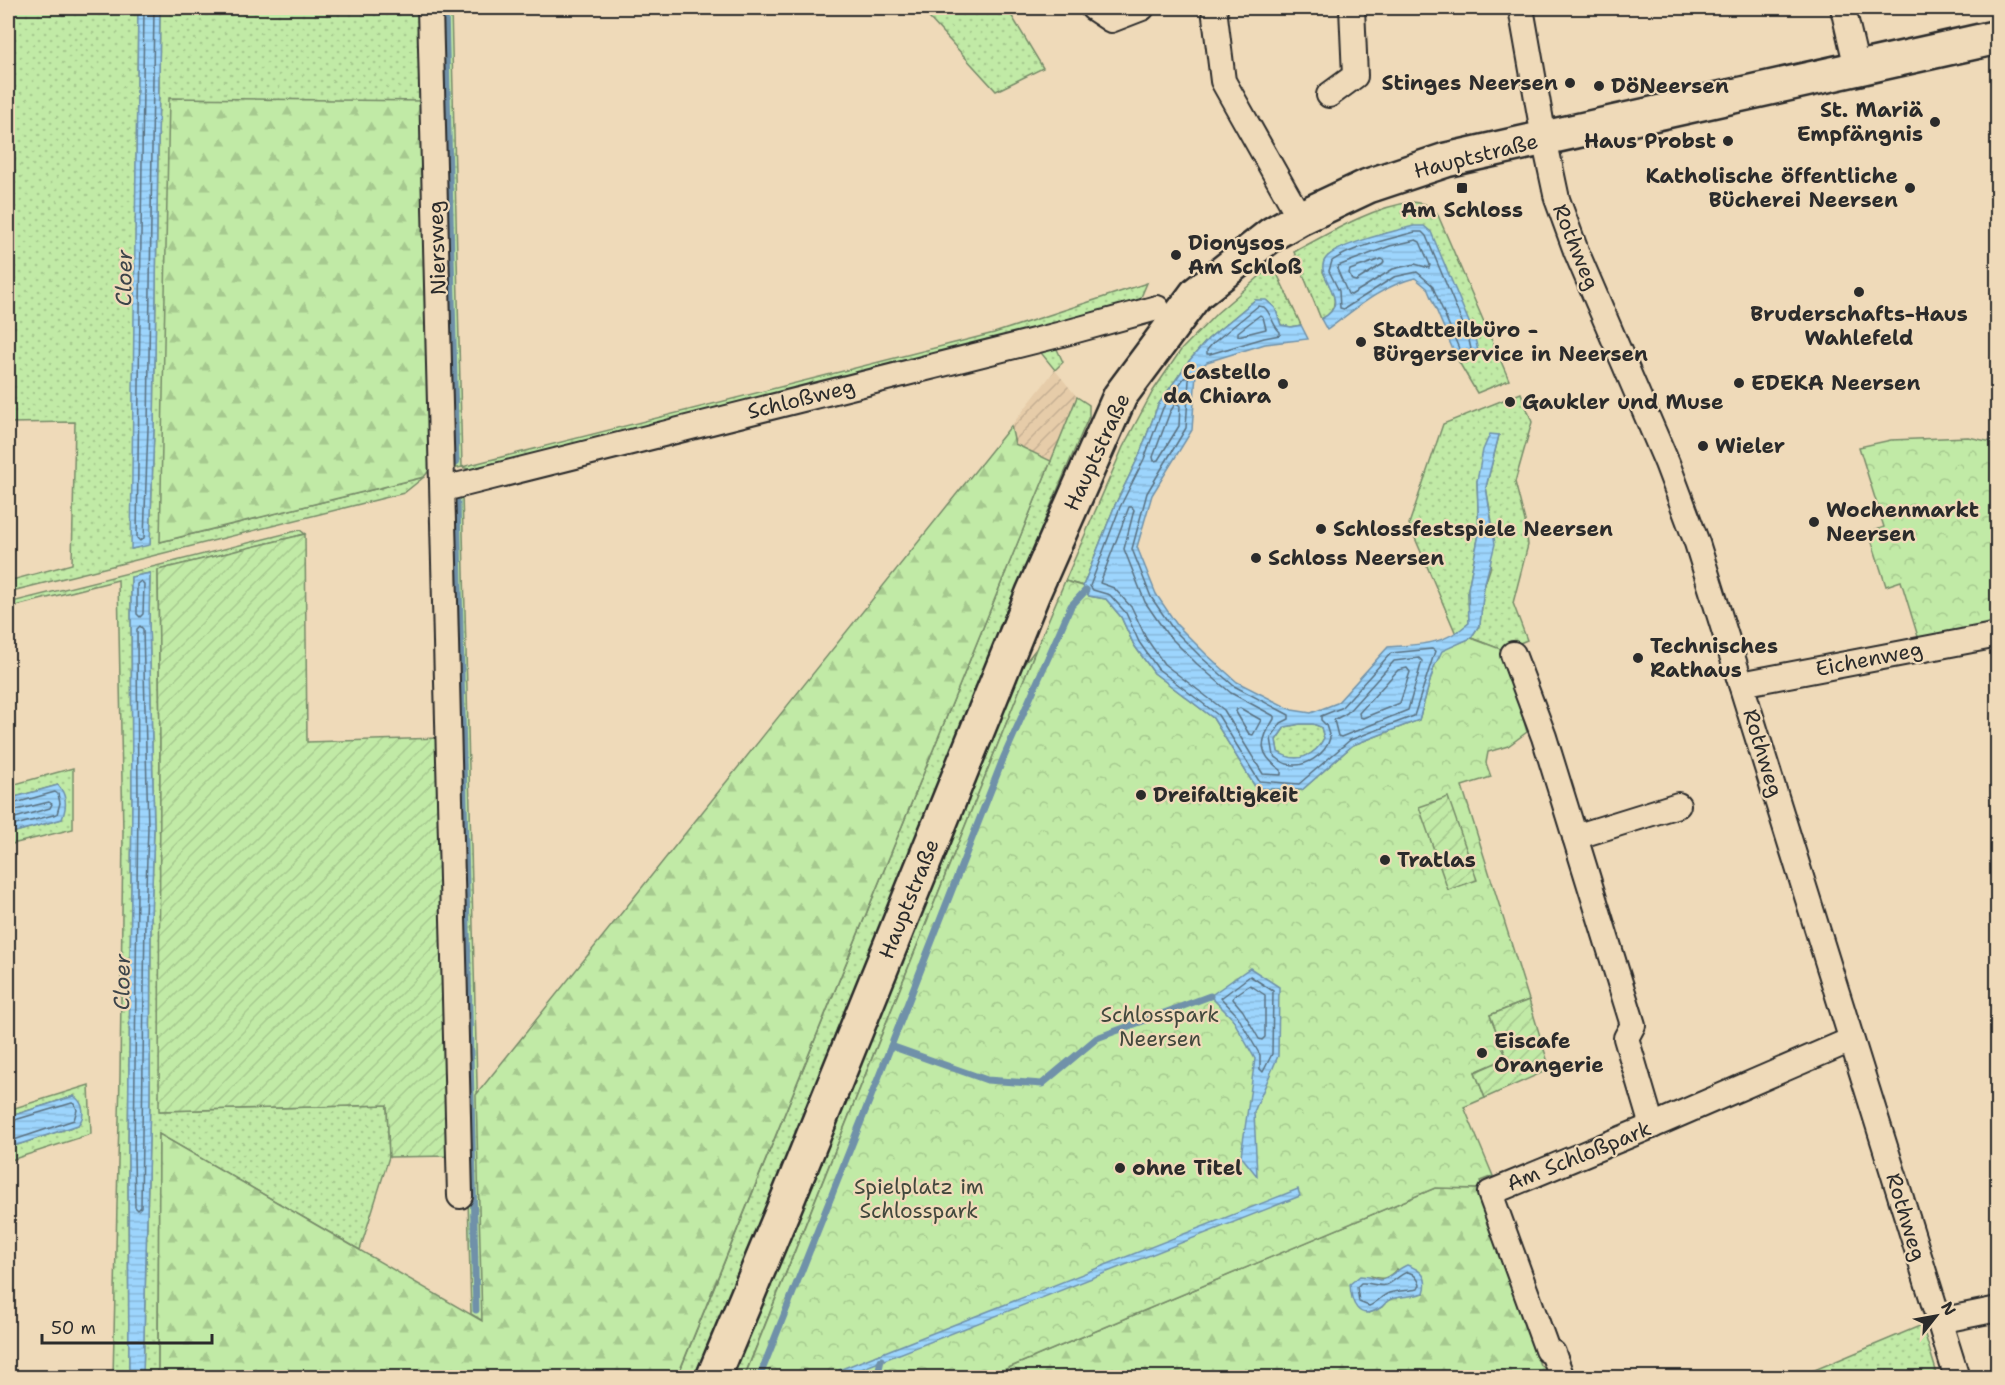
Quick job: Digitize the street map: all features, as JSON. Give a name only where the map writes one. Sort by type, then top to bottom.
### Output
[{"type":"street","name":"Niersweg","points":[[430,8],[444,489],[460,1196]]},
{"type":"street","points":[[1093,8],[1111,20],[1142,8]]},
{"type":"street","points":[[1214,8],[1223,81],[1300,218]]},
{"type":"street","points":[[1329,95],[1355,76],[1352,8]]},
{"type":"street","name":"Rothweg","points":[[1521,8],[1552,181],[1561,212],[1677,487],[1708,574],[1957,1377]]},
{"type":"street","points":[[1843,8],[1857,68]]},
{"type":"street","name":"Hauptstraße","points":[[713,1377],[789,1196],[1033,593],[1120,396],[1196,294],[1272,234],[1300,218],[1368,186],[1446,160],[1998,37]]},
{"type":"street","name":"Schloßweg","points":[[444,489],[1062,334],[1157,308]]},
{"type":"street","name":"Eichenweg","points":[[1741,684],[1998,635]]},
{"type":"street","points":[[1514,654],[1544,737],[1633,1025],[1626,1038],[1652,1126]]},
{"type":"street","points":[[1575,837],[1678,805]]},
{"type":"street","name":"Am Schloßpark","points":[[1562,1377],[1553,1353],[1547,1350],[1490,1193],[1851,1040]]},
{"type":"street","points":[[1939,1321],[1998,1309]]},
{"type":"shaded area","points":[[1055,370],[1077,397],[1051,461],[1015,444],[1011,426]]},
{"type":"green space","points":[[8,8],[138,8],[132,549],[150,544],[154,428],[160,8],[423,8],[425,101],[160,542],[424,477],[404,493],[8,592],[8,581],[72,564],[75,422],[8,423]]},
{"type":"green space","points":[[438,8],[451,8],[462,467],[449,470]]},
{"type":"green space","points":[[920,8],[1007,8],[1043,68],[996,91]]},
{"type":"green space","points":[[169,98],[425,101],[434,464],[424,477],[160,542]]},
{"type":"green space","points":[[1412,202],[1425,204],[1437,213],[1509,380],[1477,393],[1456,357],[1465,360],[1478,351],[1386,233],[1328,256],[1323,272],[1332,291],[1334,304],[1328,315],[1321,319],[1294,252],[1366,215]]},
{"type":"green space","points":[[1273,265],[1301,325],[1291,327],[1281,325],[1275,308],[1267,301],[1255,300],[1208,339],[1189,361],[1158,405],[1139,456],[1115,505],[1083,586],[1065,581],[1123,447],[1153,391],[1181,350],[1217,313]]},
{"type":"green space","points":[[1147,283],[1138,304],[481,473],[462,467],[994,333]]},
{"type":"green space","points":[[1040,346],[1056,347],[1063,362],[1055,370],[1038,349],[462,493],[483,1321],[471,1314],[450,496],[502,480]]},
{"type":"green space","points":[[1521,393],[1532,422],[1515,482],[1525,521],[1528,545],[1513,603],[1527,640],[1503,650],[1471,638],[1480,624],[1484,587],[1490,569],[1493,528],[1486,487],[1499,435],[1477,481],[1479,534],[1468,589],[1469,623],[1456,634],[1409,524],[1443,424]]},
{"type":"green space","points":[[1077,397],[1089,405],[1089,416],[1048,512],[717,1346],[702,1377],[677,1378]]},
{"type":"green space","points":[[1011,426],[1015,444],[1051,461],[677,1377],[158,1377],[159,1134],[482,1321],[476,1095]]},
{"type":"green space","points":[[1968,437],[1997,443],[1997,625],[1919,640],[1901,581],[1886,586],[1869,533],[1884,527],[1859,447],[1891,440]]},
{"type":"green space","points":[[300,530],[305,534],[158,570],[160,1111],[387,1105],[389,1157],[360,1250],[159,1134],[158,1377],[143,1377],[154,828],[150,573],[131,577],[129,1377],[113,1377],[123,832],[118,580],[8,608],[8,603]]},
{"type":"green space","points":[[305,534],[307,742],[440,738],[451,1156],[389,1157],[387,1105],[159,1111],[158,570]]},
{"type":"green space","name":"Schlosspark Neersen","points":[[1065,581],[1083,586],[1089,596],[1106,599],[1121,617],[1134,645],[1154,673],[1213,718],[1256,788],[1302,790],[1353,745],[1419,720],[1434,667],[1442,650],[1471,638],[1503,650],[1527,732],[1508,746],[1488,752],[1486,763],[1491,777],[1462,786],[1529,1000],[1490,1015],[1507,1059],[1475,1072],[1485,1098],[1464,1107],[1493,1176],[1480,1181],[1483,1189],[1435,1188],[1001,1371],[1002,1377],[744,1378],[1036,649]]},
{"type":"green space","points":[[1036,649],[744,1377],[732,1378],[1013,678]]},
{"type":"green space","points":[[1313,724],[1321,727],[1324,738],[1320,745],[1310,754],[1298,758],[1285,756],[1278,752],[1276,740],[1285,727]]},
{"type":"green space","points":[[73,768],[73,829],[8,845],[8,834],[62,819],[58,785],[8,799],[8,786]]},
{"type":"green space","points":[[1448,797],[1477,880],[1448,890],[1419,807]]},
{"type":"green space","points":[[1529,1000],[1550,1069],[1485,1098],[1475,1072],[1507,1058],[1490,1015]]},
{"type":"green space","points":[[89,1085],[91,1134],[8,1161],[8,1148],[78,1125],[74,1096],[8,1117],[8,1110]]},
{"type":"green space","points":[[1435,1188],[1483,1189],[1493,1217],[1489,1226],[1540,1365],[1548,1369],[1551,1377],[1002,1378],[1001,1371]],"holes":[[[1397,1269],[1424,1293],[1393,1298],[1382,1307],[1369,1313],[1371,1276],[1385,1278]]]},
{"type":"green space","points":[[1922,1325],[1938,1377],[1798,1377]]},
{"type":"water","points":[[138,8],[160,8],[154,428],[150,545],[131,549]]},
{"type":"water","points":[[1414,226],[1424,226],[1431,232],[1474,334],[1478,351],[1475,356],[1465,360],[1456,357],[1427,288],[1415,278],[1379,293],[1327,330],[1321,319],[1331,312],[1334,305],[1334,297],[1324,273],[1323,265],[1326,258],[1354,243]]},
{"type":"water","points":[[1255,300],[1266,300],[1275,308],[1281,325],[1291,327],[1301,325],[1308,339],[1265,344],[1207,362],[1196,373],[1192,430],[1152,495],[1137,547],[1156,594],[1177,625],[1237,682],[1292,710],[1311,713],[1337,703],[1388,647],[1440,640],[1459,631],[1469,623],[1468,589],[1479,534],[1477,481],[1483,450],[1490,434],[1499,435],[1486,487],[1495,544],[1484,587],[1480,624],[1471,638],[1442,651],[1434,667],[1419,720],[1353,745],[1302,790],[1256,788],[1213,718],[1154,673],[1134,645],[1121,617],[1106,599],[1089,596],[1083,586],[1115,505],[1139,456],[1158,405],[1189,361],[1208,339]],"holes":[[[1313,724],[1321,727],[1324,738],[1316,750],[1298,758],[1285,756],[1278,752],[1276,740],[1285,727]]]},
{"type":"water","points":[[150,573],[154,828],[143,1377],[129,1378],[131,577]]},
{"type":"water","points":[[58,785],[65,801],[62,819],[8,834],[8,799]]},
{"type":"water","points":[[1250,968],[1279,987],[1278,1056],[1254,1112],[1257,1176],[1241,1156],[1255,1059],[1232,1018],[1210,996]]},
{"type":"water","points":[[74,1096],[80,1102],[83,1110],[78,1125],[8,1148],[8,1117]]},
{"type":"water","points":[[1298,1189],[1300,1196],[841,1377],[839,1370]]},
{"type":"water","points":[[1407,1265],[1417,1269],[1423,1275],[1426,1283],[1424,1293],[1391,1299],[1372,1312],[1361,1312],[1357,1308],[1352,1298],[1350,1284],[1360,1276],[1383,1279]]},
{"type":"waterway","points":[[445,8],[456,463]]},
{"type":"waterway","points":[[457,502],[476,1310]]},
{"type":"waterway","points":[[759,1378],[1003,759],[1071,606],[1086,590]]},
{"type":"waterway","points":[[891,1046],[987,1080],[1042,1084],[1097,1038],[1210,996]]},
{"type":"waterway","points":[[877,1378],[881,1360]]},
{"type":"place","name":"Stinges Neersen","points":[[1570,83]]},
{"type":"place","name":"DöNeersen","points":[[1599,86]]},
{"type":"place","name":"St. Mariä Empfängnis","points":[[1935,122]]},
{"type":"place","name":"Haus Probst","points":[[1728,141]]},
{"type":"place","name":"Am Schloss","points":[[1462,188]]},
{"type":"place","name":"Katholische öffentliche Bücherei Neersen","points":[[1910,188]]},
{"type":"place","name":"Dionysos Am Schloß","points":[[1176,255]]},
{"type":"place","name":"Bruderschafts-Haus Wahlefeld","points":[[1859,292]]},
{"type":"place","name":"Stadtteilbüro - Bürgerservice in Neersen","points":[[1361,342]]},
{"type":"place","name":"EDEKA Neersen","points":[[1739,383]]},
{"type":"place","name":"Castello da Chiara","points":[[1283,384]]},
{"type":"place","name":"Gaukler und Muse","points":[[1510,402]]},
{"type":"place","name":"Wieler","points":[[1703,446]]},
{"type":"place","name":"Wochenmarkt Neersen","points":[[1814,522]]},
{"type":"place","name":"Schlossfestspiele Neersen","points":[[1321,529]]},
{"type":"place","name":"Schloss Neersen","points":[[1256,558]]},
{"type":"place","name":"Technisches Rathaus","points":[[1638,658]]},
{"type":"place","name":"Dreifaltigkeit","points":[[1141,795]]},
{"type":"place","name":"Tratlas","points":[[1385,860]]},
{"type":"place","name":"Eiscafe Orangerie","points":[[1482,1053]]},
{"type":"place","name":"ohne Titel","points":[[1120,1168]]},
{"type":"water label","name":"Cloer","points":[[124,278]]},
{"type":"water label","name":"Cloer","points":[[122,982]]},
{"type":"park label","name":"Spielplatz im Schlosspark","points":[[919,1199]]}]
